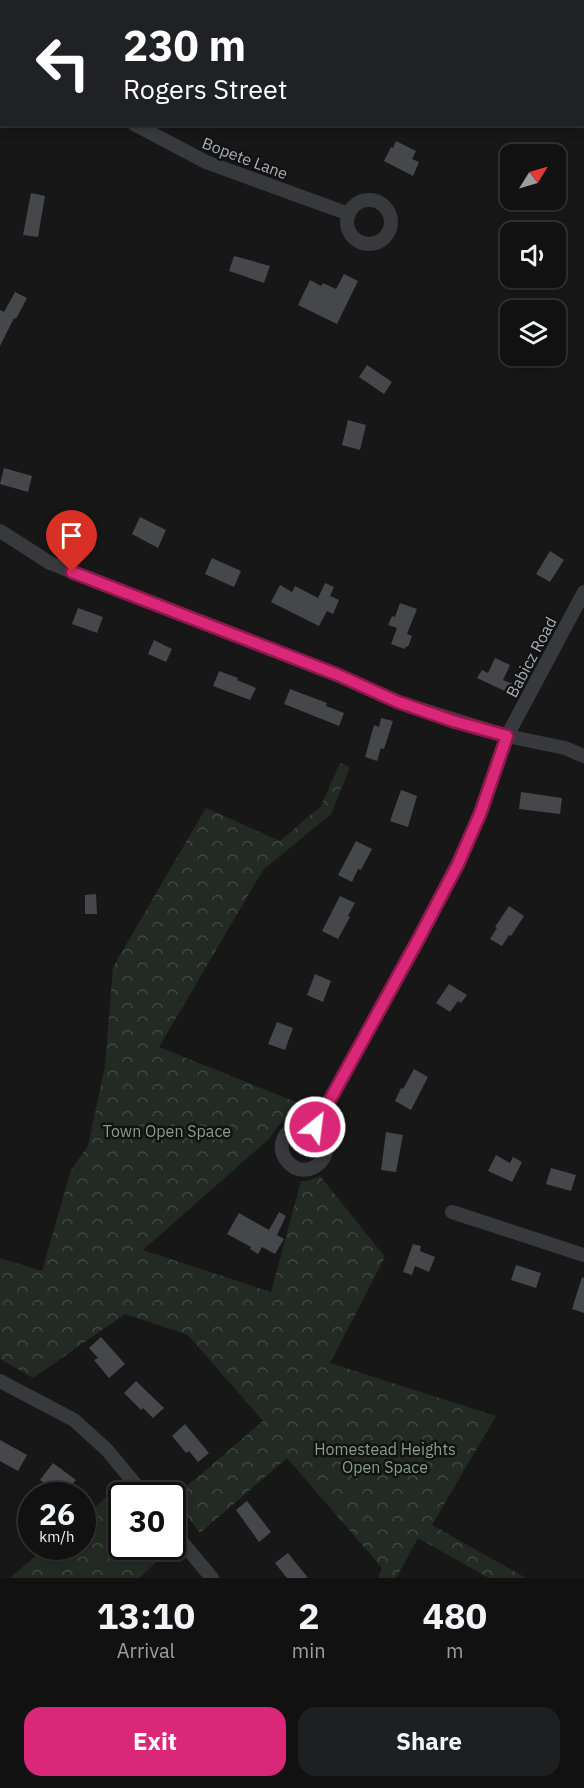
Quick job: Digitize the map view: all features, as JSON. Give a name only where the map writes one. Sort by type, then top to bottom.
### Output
[{"type":"street","name":"Bopete Lane","points":[[138,126],[206,162],[349,214]]},
{"type":"street","points":[[0,531],[50,563],[338,675],[398,702],[453,721],[507,736],[565,748],[584,756]]},
{"type":"street","name":"Babicz Road","points":[[315,1127],[458,864],[480,814],[507,736],[584,592]]},
{"type":"street","points":[[452,1212],[584,1255]]},
{"type":"street","points":[[0,1382],[74,1420],[107,1450],[133,1482]]},
{"type":"street","points":[[186,1547],[212,1578]]},
{"type":"green space","points":[[340,763],[350,767],[331,814],[263,870],[159,1047],[311,1108],[308,1113],[290,1117],[281,1123],[271,1137],[143,1250],[271,1292],[301,1181],[320,1176],[385,1257],[330,1363],[496,1416],[432,1525],[526,1578],[489,1578],[418,1538],[396,1578],[378,1578],[382,1568],[287,1458],[200,1533],[186,1515],[186,1487],[263,1421],[188,1335],[125,1314],[33,1378],[0,1359],[0,1258],[42,1271],[71,1170],[88,1146],[105,1066],[113,967],[206,808],[280,841],[321,806]]},
{"type":"green space","points":[[108,1496],[108,1560],[159,1560],[139,1578],[10,1578],[31,1560],[96,1560],[96,1506]]},
{"type":"building","points":[[396,141],[416,151],[412,159],[419,162],[413,176],[384,161]]},
{"type":"building","points":[[31,193],[45,196],[38,237],[23,235]]},
{"type":"building","points":[[234,256],[270,266],[264,283],[229,271]]},
{"type":"building","points":[[344,274],[358,281],[337,324],[298,305],[310,280],[321,286],[323,283],[336,289]]},
{"type":"building","points":[[15,292],[27,298],[0,346],[0,310],[4,312]]},
{"type":"building","points":[[367,365],[392,382],[384,394],[359,377]]},
{"type":"building","points":[[348,420],[366,425],[360,450],[342,445]]},
{"type":"building","points":[[4,468],[32,476],[28,492],[0,484]]},
{"type":"building","points":[[140,517],[166,530],[158,548],[132,534]]},
{"type":"building","points":[[550,551],[564,560],[550,582],[536,574]]},
{"type":"building","points":[[212,558],[241,571],[234,587],[205,574]]},
{"type":"building","points":[[325,583],[334,587],[330,596],[339,600],[333,614],[327,611],[319,626],[271,602],[280,585],[292,592],[295,586],[318,598]]},
{"type":"building","points":[[400,603],[417,609],[407,634],[412,636],[405,649],[391,644],[397,628],[388,625],[392,616],[395,617]]},
{"type":"building","points":[[78,608],[103,617],[97,633],[72,624]]},
{"type":"building","points":[[154,640],[172,649],[166,662],[148,654]]},
{"type":"building","points":[[495,658],[510,665],[503,680],[513,684],[509,693],[477,678],[482,670],[488,673]]},
{"type":"building","points":[[219,671],[256,688],[250,700],[213,686]]},
{"type":"building","points":[[290,689],[327,703],[326,706],[344,713],[339,726],[284,704]]},
{"type":"building","points":[[381,718],[393,721],[384,749],[381,748],[377,761],[365,757],[374,725],[379,727]]},
{"type":"building","points":[[401,790],[417,796],[408,827],[390,821]]},
{"type":"building","points":[[521,792],[562,798],[560,814],[519,809]]},
{"type":"building","points":[[356,841],[372,849],[352,882],[338,875]]},
{"type":"building","points":[[96,894],[97,914],[85,914],[85,895]]},
{"type":"building","points":[[340,896],[355,903],[338,939],[322,931]]},
{"type":"building","points":[[509,906],[524,916],[502,946],[490,939]]},
{"type":"building","points":[[315,974],[331,981],[323,1002],[307,995]]},
{"type":"building","points":[[449,984],[467,995],[461,1003],[458,1001],[450,1012],[436,1003]]},
{"type":"building","points":[[277,1022],[293,1028],[285,1050],[268,1044]]},
{"type":"building","points":[[414,1069],[428,1077],[411,1110],[395,1101]]},
{"type":"building","points":[[386,1132],[403,1135],[396,1172],[381,1170]]},
{"type":"building","points":[[496,1155],[510,1163],[513,1157],[522,1162],[512,1182],[488,1171]]},
{"type":"building","points":[[551,1168],[576,1175],[571,1191],[546,1184]]},
{"type":"building","points":[[279,1212],[286,1216],[277,1235],[284,1239],[275,1254],[262,1247],[258,1254],[250,1249],[251,1247],[227,1234],[239,1213],[269,1230]]},
{"type":"building","points":[[413,1244],[421,1246],[420,1251],[435,1257],[429,1272],[415,1266],[412,1275],[403,1272]]},
{"type":"building","points":[[516,1265],[541,1273],[536,1288],[511,1280]]},
{"type":"building","points":[[582,1277],[584,1278],[584,1313],[572,1309]]},
{"type":"building","points":[[101,1337],[125,1364],[109,1378],[94,1360],[98,1358],[89,1348]]},
{"type":"building","points":[[136,1381],[164,1408],[153,1418],[124,1393]]},
{"type":"building","points":[[185,1424],[209,1453],[198,1462],[189,1451],[186,1453],[172,1436]]},
{"type":"building","points":[[0,1440],[27,1455],[18,1471],[0,1461]]},
{"type":"building","points":[[53,1463],[76,1480],[74,1482],[43,1482],[40,1480]]},
{"type":"building","points":[[247,1501],[271,1532],[259,1542],[236,1510]]},
{"type":"building","points":[[288,1553],[308,1578],[287,1578],[275,1563]]},
{"type":"route","points":[[72,572],[338,675],[398,702],[507,736],[480,814],[458,864],[315,1127]]},
{"type":"park label","name":"Town Open Space","points":[[167,1131]]},
{"type":"park label","name":"Homestead Heights Open Space","points":[[385,1458]]}]
